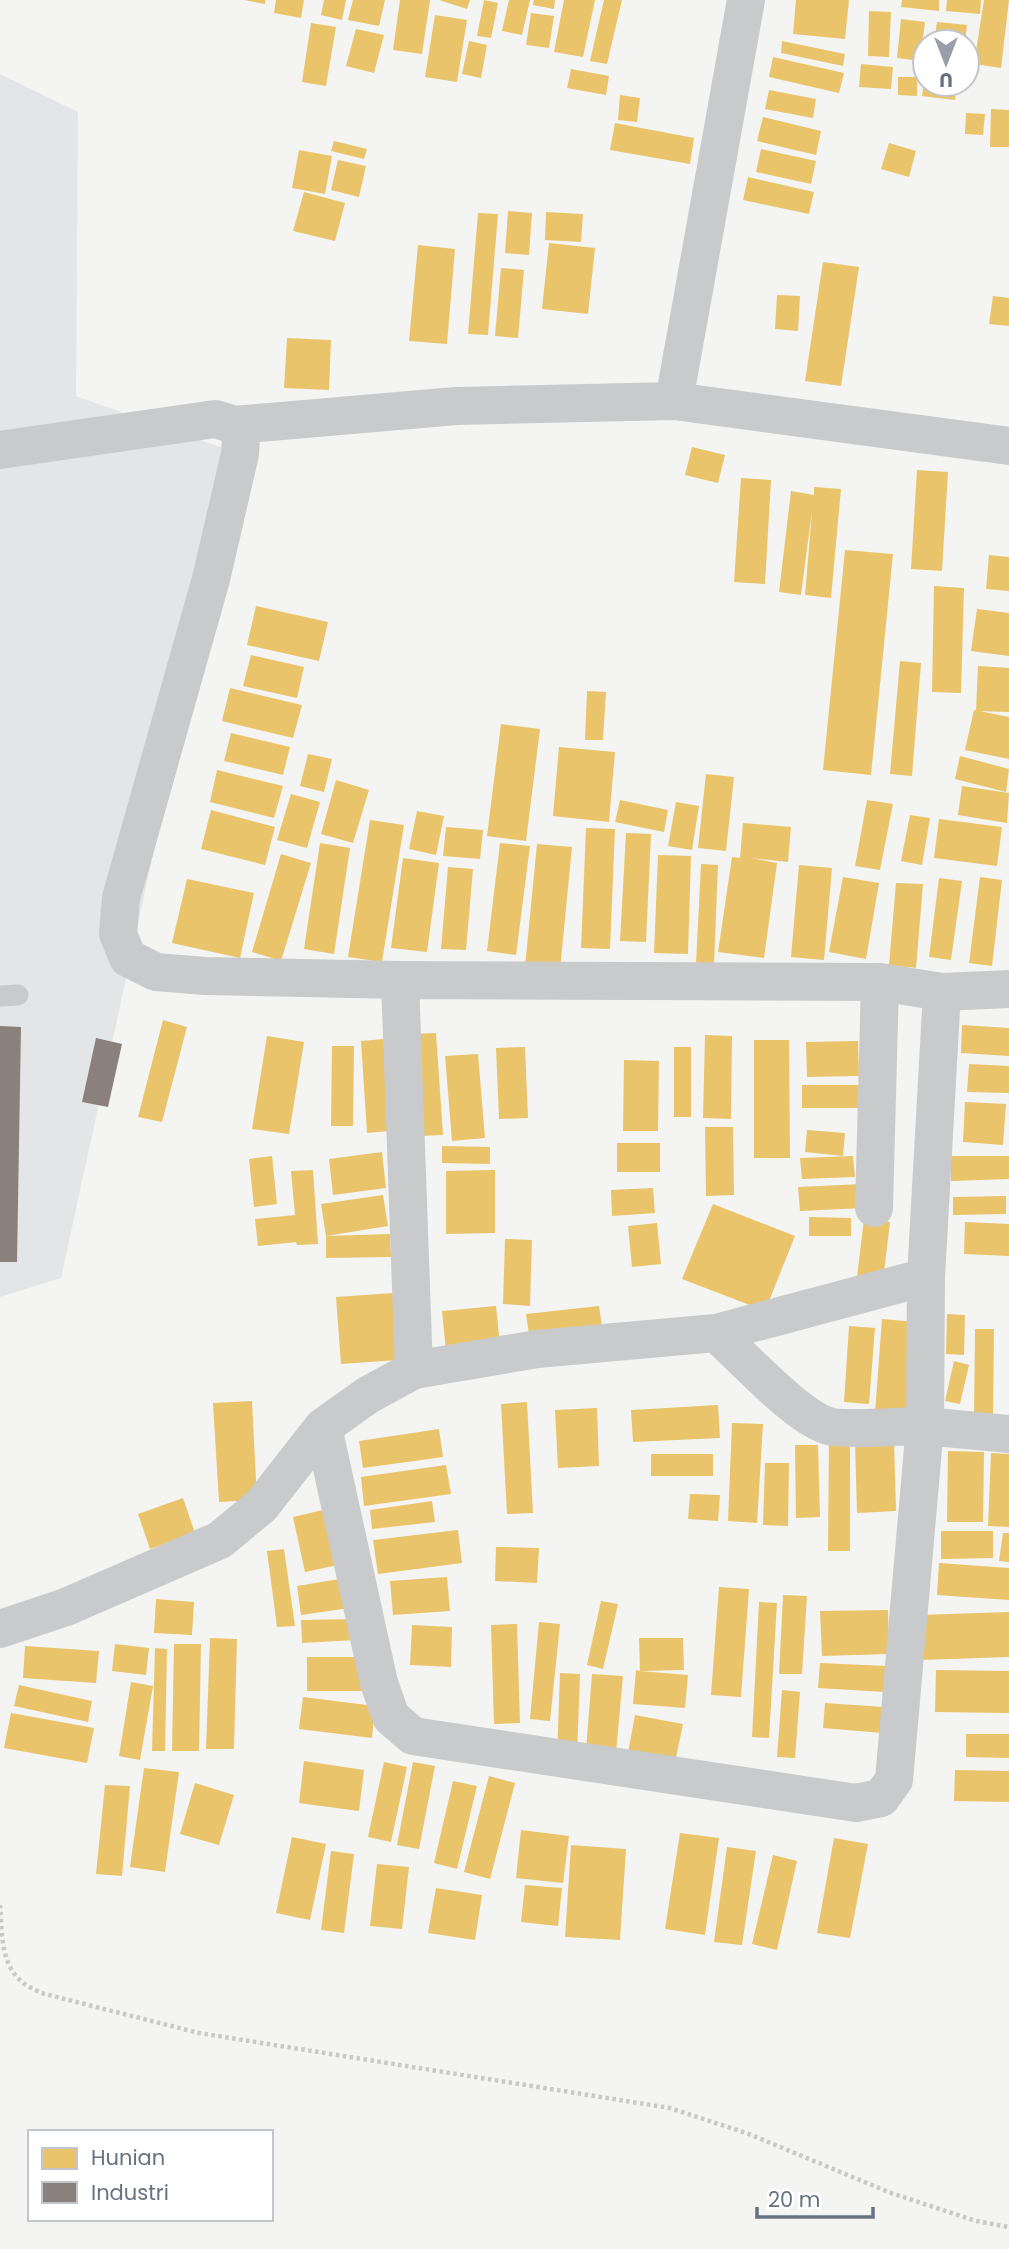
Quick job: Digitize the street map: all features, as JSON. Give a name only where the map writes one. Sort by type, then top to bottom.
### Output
[{"type":"street","points":[[674,401],[746,0]]},
{"type":"street","points":[[0,450],[215,419],[234,425],[456,405],[674,401],[1009,446]]},
{"type":"street","points":[[234,425],[241,438],[212,579],[121,898],[118,934],[128,958],[156,972],[205,976],[400,980],[880,982],[942,992],[1009,989]]},
{"type":"street","points":[[400,980],[414,1370]]},
{"type":"street","points":[[874,1208],[880,982]]},
{"type":"street","points":[[323,1427],[379,1683],[391,1717],[413,1736],[856,1803],[881,1798],[894,1780],[925,1426],[926,1277],[942,992]]},
{"type":"street","points":[[0,1629],[66,1607],[220,1540],[261,1506],[323,1427],[368,1395],[414,1370],[537,1349],[716,1333],[926,1277]]},
{"type":"street","points":[[716,1333],[798,1409],[816,1422],[833,1427],[925,1426],[1009,1434]]},
{"type":"path","points":[[0,1905],[3,1944],[9,1967],[21,1981],[41,1993],[199,2033],[670,2108],[749,2134],[891,2193],[976,2221],[1009,2227]]},
{"type":"shaded area","points":[[0,74],[78,112],[76,396],[240,454],[61,1278],[0,1297]]},
{"type":"building: Hunian","points":[[244,0],[265,0],[265,4]]},
{"type":"building: Hunian","points":[[276,0],[304,0],[301,18],[274,13]]},
{"type":"building: Hunian","points":[[324,0],[346,0],[342,20],[321,15]]},
{"type":"building: Hunian","points":[[353,0],[385,0],[379,26],[348,20]]},
{"type":"building: Hunian","points":[[400,0],[430,0],[422,54],[393,50]]},
{"type":"building: Hunian","points":[[439,0],[470,0],[467,9]]},
{"type":"building: Hunian","points":[[484,0],[498,3],[491,38],[477,36]]},
{"type":"building: Hunian","points":[[509,0],[530,0],[522,35],[502,31]]},
{"type":"building: Hunian","points":[[534,0],[555,0],[554,9],[533,5]]},
{"type":"building: Hunian","points":[[564,0],[595,0],[583,57],[554,52]]},
{"type":"building: Hunian","points":[[604,0],[622,0],[607,64],[590,61]]},
{"type":"building: Hunian","points":[[796,0],[849,0],[845,39],[793,34]]},
{"type":"building: Hunian","points":[[902,0],[939,0],[939,11],[901,7]]},
{"type":"building: Hunian","points":[[947,0],[981,0],[980,14],[946,11]]},
{"type":"building: Hunian","points":[[984,0],[1009,0],[1001,68],[981,65],[980,28]]},
{"type":"building: Hunian","points":[[869,11],[891,12],[889,57],[868,56]]},
{"type":"building: Hunian","points":[[531,13],[554,16],[549,48],[526,45]]},
{"type":"building: Hunian","points":[[435,15],[467,20],[457,82],[425,77]]},
{"type":"building: Hunian","points":[[901,19],[925,22],[924,28],[911,28],[911,60],[897,58]]},
{"type":"building: Hunian","points":[[937,22],[967,25],[967,28],[936,28]]},
{"type":"building: Hunian","points":[[311,23],[336,27],[326,86],[302,82]]},
{"type":"building: Hunian","points":[[356,29],[384,35],[374,73],[346,66]]},
{"type":"building: Hunian","points":[[469,41],[487,45],[481,78],[462,74]]},
{"type":"building: Hunian","points":[[782,41],[845,54],[843,66],[781,53]]},
{"type":"building: Hunian","points":[[773,57],[844,73],[839,93],[769,77]]},
{"type":"building: Hunian","points":[[861,64],[893,67],[891,89],[859,87]]},
{"type":"building: Hunian","points":[[571,69],[609,76],[606,95],[567,88]]},
{"type":"building: Hunian","points":[[898,77],[911,77],[911,96],[898,95]]},
{"type":"building: Hunian","points":[[769,90],[816,99],[813,118],[765,109]]},
{"type":"building: Hunian","points":[[620,95],[640,98],[637,122],[618,120]]},
{"type":"building: Hunian","points":[[991,109],[1009,110],[1009,147],[990,147]]},
{"type":"building: Hunian","points":[[966,113],[985,114],[983,135],[965,134]]},
{"type":"building: Hunian","points":[[763,117],[821,131],[816,155],[757,141]]},
{"type":"building: Hunian","points":[[615,123],[694,138],[690,164],[610,150]]},
{"type":"building: Hunian","points":[[334,141],[367,149],[364,159],[331,151]]},
{"type":"building: Hunian","points":[[889,143],[916,151],[909,177],[881,169]]},
{"type":"building: Hunian","points":[[761,149],[816,161],[811,184],[756,172]]},
{"type":"building: Hunian","points":[[299,150],[332,156],[325,194],[292,188]]},
{"type":"building: Hunian","points":[[338,160],[366,166],[359,197],[331,190]]},
{"type":"building: Hunian","points":[[748,177],[814,192],[809,214],[743,200]]},
{"type":"building: Hunian","points":[[304,192],[345,203],[335,241],[293,231]]},
{"type":"building: Hunian","points":[[508,211],[532,213],[529,255],[505,253]]},
{"type":"building: Hunian","points":[[546,212],[583,214],[581,242],[545,240]]},
{"type":"building: Hunian","points":[[478,213],[498,214],[488,335],[468,334]]},
{"type":"building: Hunian","points":[[549,243],[595,248],[588,314],[542,309]]},
{"type":"building: Hunian","points":[[418,245],[455,249],[447,344],[409,341]]},
{"type":"building: Hunian","points":[[823,262],[859,267],[841,386],[805,381]]},
{"type":"building: Hunian","points":[[501,268],[524,270],[518,338],[495,336]]},
{"type":"building: Hunian","points":[[777,295],[800,296],[798,331],[775,329]]},
{"type":"building: Hunian","points":[[993,296],[1009,298],[1009,326],[989,324]]},
{"type":"building: Hunian","points":[[287,338],[331,340],[329,390],[284,388]]},
{"type":"building: Hunian","points":[[692,447],[725,455],[718,483],[685,475]]},
{"type":"building: Hunian","points":[[917,470],[948,472],[942,571],[911,569]]},
{"type":"building: Hunian","points":[[741,478],[771,480],[765,584],[734,582]]},
{"type":"building: Hunian","points":[[814,487],[841,489],[831,598],[805,595],[812,511],[801,595],[779,592],[791,491],[814,495]]},
{"type":"building: Hunian","points":[[845,550],[893,554],[871,775],[823,770]]},
{"type":"building: Hunian","points":[[989,555],[1009,557],[1009,591],[986,589]]},
{"type":"building: Hunian","points":[[934,586],[964,588],[961,693],[932,692]]},
{"type":"building: Hunian","points":[[256,606],[328,622],[319,661],[247,645]]},
{"type":"building: Hunian","points":[[977,609],[1009,613],[1009,656],[971,651]]},
{"type":"building: Hunian","points":[[251,655],[304,667],[297,698],[243,686]]},
{"type":"building: Hunian","points":[[900,661],[921,663],[912,776],[890,774]]},
{"type":"building: Hunian","points":[[978,666],[1009,668],[1009,712],[976,711]]},
{"type":"building: Hunian","points":[[230,688],[302,705],[293,738],[222,721]]},
{"type":"building: Hunian","points":[[587,691],[606,692],[603,740],[585,740]]},
{"type":"building: Hunian","points":[[974,710],[1009,717],[1009,759],[965,750]]},
{"type":"building: Hunian","points":[[501,724],[540,729],[526,841],[487,836]]},
{"type":"building: Hunian","points":[[231,733],[290,747],[283,775],[224,761]]},
{"type":"building: Hunian","points":[[559,747],[615,752],[609,822],[553,816]]},
{"type":"building: Hunian","points":[[308,754],[332,759],[324,792],[300,786]]},
{"type":"building: Hunian","points":[[960,756],[1009,769],[1006,792],[955,779]]},
{"type":"building: Hunian","points":[[217,770],[283,786],[274,818],[210,802]]},
{"type":"building: Hunian","points":[[706,774],[734,777],[726,851],[698,848]]},
{"type":"building: Hunian","points":[[336,780],[369,790],[353,843],[321,834]]},
{"type":"building: Hunian","points":[[962,786],[1009,793],[1007,823],[958,815]]},
{"type":"building: Hunian","points":[[291,794],[320,802],[307,848],[277,840]]},
{"type":"building: Hunian","points":[[620,800],[668,810],[664,832],[615,822]]},
{"type":"building: Hunian","points":[[867,800],[893,804],[880,870],[855,866]]},
{"type":"building: Hunian","points":[[676,802],[699,806],[692,850],[668,846]]},
{"type":"building: Hunian","points":[[211,810],[275,827],[265,865],[201,849]]},
{"type":"building: Hunian","points":[[417,811],[444,816],[436,855],[409,849]]},
{"type":"building: Hunian","points":[[910,815],[930,818],[922,865],[901,861]]},
{"type":"building: Hunian","points":[[939,819],[1002,827],[997,866],[934,858]]},
{"type":"building: Hunian","points":[[370,820],[404,825],[382,962],[348,957]]},
{"type":"building: Hunian","points":[[743,823],[791,827],[788,862],[750,858],[777,863],[764,958],[718,952],[732,857],[740,858]]},
{"type":"building: Hunian","points":[[446,827],[483,830],[480,859],[443,856]]},
{"type":"building: Hunian","points":[[586,828],[615,829],[610,949],[581,948]]},
{"type":"building: Hunian","points":[[626,833],[651,834],[646,942],[620,941]]},
{"type":"building: Hunian","points":[[320,843],[350,848],[334,954],[304,949]]},
{"type":"building: Hunian","points":[[500,843],[530,846],[516,955],[487,951]]},
{"type":"building: Hunian","points":[[537,844],[572,847],[560,970],[525,967]]},
{"type":"building: Hunian","points":[[281,854],[311,863],[281,961],[252,952]]},
{"type":"building: Hunian","points":[[658,855],[691,856],[688,954],[654,953]]},
{"type":"building: Hunian","points":[[403,858],[439,863],[427,952],[391,948]]},
{"type":"building: Hunian","points":[[701,864],[718,865],[714,965],[696,964]]},
{"type":"building: Hunian","points":[[799,865],[832,868],[824,960],[791,957]]},
{"type":"building: Hunian","points":[[448,867],[473,869],[466,950],[441,949]]},
{"type":"building: Hunian","points":[[843,877],[879,883],[866,959],[829,952]]},
{"type":"building: Hunian","points":[[980,877],[1002,880],[992,966],[969,963]]},
{"type":"building: Hunian","points":[[939,878],[962,881],[951,960],[929,957]]},
{"type":"building: Hunian","points":[[187,879],[254,893],[240,958],[172,943]]},
{"type":"building: Hunian","points":[[896,883],[923,884],[916,968],[889,965]]},
{"type":"building: Hunian","points":[[163,1020],[187,1027],[162,1122],[138,1117]]},
{"type":"building: Hunian","points":[[962,1025],[1009,1028],[1009,1056],[961,1053]]},
{"type":"building: Hunian","points":[[436,1033],[443,1135],[419,1136],[413,1034]]},
{"type":"building: Hunian","points":[[705,1035],[732,1036],[731,1119],[703,1118]]},
{"type":"building: Hunian","points":[[267,1036],[304,1042],[289,1134],[252,1129]]},
{"type":"building: Hunian","points":[[384,1039],[389,1131],[367,1133],[361,1041]]},
{"type":"building: Hunian","points":[[754,1040],[789,1040],[790,1158],[754,1158]]},
{"type":"building: Hunian","points":[[858,1041],[859,1076],[807,1077],[806,1042]]},
{"type":"building: Hunian","points":[[332,1046],[354,1046],[353,1126],[331,1126]]},
{"type":"building: Hunian","points":[[525,1047],[528,1118],[499,1119],[496,1048]]},
{"type":"building: Hunian","points":[[674,1047],[691,1047],[691,1117],[674,1117]]},
{"type":"building: Hunian","points":[[478,1054],[485,1138],[452,1141],[445,1056]]},
{"type":"building: Hunian","points":[[624,1060],[659,1061],[658,1131],[623,1131]]},
{"type":"building: Hunian","points":[[969,1064],[1009,1066],[1009,1093],[967,1092]]},
{"type":"building: Hunian","points":[[802,1085],[860,1085],[860,1108],[802,1108]]},
{"type":"building: Hunian","points":[[965,1102],[1006,1104],[1003,1145],[963,1142]]},
{"type":"building: Hunian","points":[[705,1127],[733,1127],[734,1195],[706,1196]]},
{"type":"building: Hunian","points":[[807,1130],[845,1133],[843,1156],[805,1152]]},
{"type":"building: Hunian","points":[[617,1143],[660,1143],[660,1172],[617,1172]]},
{"type":"building: Hunian","points":[[442,1146],[490,1147],[490,1164],[442,1163]]},
{"type":"building: Hunian","points":[[382,1152],[386,1188],[333,1195],[329,1159]]},
{"type":"building: Hunian","points":[[272,1156],[277,1204],[254,1207],[249,1159]]},
{"type":"building: Hunian","points":[[853,1156],[855,1177],[802,1179],[800,1158]]},
{"type":"building: Hunian","points":[[951,1156],[1009,1156],[1009,1179],[951,1181]]},
{"type":"building: Hunian","points":[[313,1170],[318,1244],[297,1245],[296,1242],[258,1246],[255,1219],[295,1215],[291,1171]]},
{"type":"building: Hunian","points":[[495,1170],[495,1233],[446,1234],[446,1171]]},
{"type":"building: Hunian","points":[[862,1184],[863,1208],[800,1211],[798,1187]]},
{"type":"building: Hunian","points":[[653,1188],[655,1213],[612,1216],[611,1190]]},
{"type":"building: Hunian","points":[[383,1195],[388,1226],[326,1236],[321,1204]]},
{"type":"building: Hunian","points":[[1006,1196],[1006,1214],[953,1215],[953,1197]]},
{"type":"building: Hunian","points":[[713,1204],[795,1236],[765,1311],[682,1279]]},
{"type":"building: Hunian","points":[[809,1217],[851,1218],[851,1236],[809,1236]]},
{"type":"building: Hunian","points":[[864,1219],[890,1222],[883,1281],[857,1277]]},
{"type":"building: Hunian","points":[[965,1222],[1009,1224],[1009,1256],[964,1254]]},
{"type":"building: Hunian","points":[[657,1223],[661,1264],[632,1267],[628,1226]]},
{"type":"building: Hunian","points":[[390,1234],[391,1257],[326,1258],[326,1236]]},
{"type":"building: Hunian","points":[[505,1239],[532,1240],[530,1306],[503,1304]]},
{"type":"building: Hunian","points":[[393,1293],[398,1360],[341,1364],[336,1297]]},
{"type":"building: Hunian","points":[[496,1306],[500,1346],[446,1351],[442,1311]]},
{"type":"building: Hunian","points":[[599,1306],[603,1333],[530,1341],[526,1314]]},
{"type":"building: Hunian","points":[[947,1314],[965,1315],[964,1355],[946,1354]]},
{"type":"building: Hunian","points":[[882,1319],[916,1322],[909,1415],[875,1413]]},
{"type":"building: Hunian","points":[[849,1326],[875,1328],[869,1404],[844,1402]]},
{"type":"building: Hunian","points":[[975,1329],[994,1329],[993,1417],[974,1417]]},
{"type":"building: Hunian","points":[[954,1361],[969,1365],[960,1404],[945,1401]]},
{"type":"building: Hunian","points":[[252,1401],[257,1500],[219,1502],[213,1403]]},
{"type":"building: Hunian","points":[[527,1402],[533,1513],[507,1514],[501,1404]]},
{"type":"building: Hunian","points":[[718,1405],[720,1438],[633,1442],[631,1410]]},
{"type":"building: Hunian","points":[[597,1408],[599,1466],[558,1468],[555,1410]]},
{"type":"building: Hunian","points":[[732,1423],[763,1424],[757,1523],[728,1521]]},
{"type":"building: Hunian","points":[[439,1429],[443,1457],[363,1468],[359,1441]]},
{"type":"building: Hunian","points":[[829,1436],[850,1436],[850,1551],[828,1551]]},
{"type":"building: Hunian","points":[[894,1440],[896,1511],[857,1513],[855,1442]]},
{"type":"building: Hunian","points":[[795,1445],[818,1445],[820,1517],[796,1518]]},
{"type":"building: Hunian","points":[[948,1451],[984,1452],[983,1522],[947,1522]]},
{"type":"building: Hunian","points":[[991,1453],[1009,1454],[1009,1527],[988,1526]]},
{"type":"building: Hunian","points":[[651,1454],[713,1454],[713,1476],[651,1476]]},
{"type":"building: Hunian","points":[[765,1463],[789,1463],[788,1526],[763,1525]]},
{"type":"building: Hunian","points":[[446,1465],[451,1494],[364,1506],[361,1477]]},
{"type":"building: Hunian","points":[[690,1494],[720,1495],[718,1521],[688,1519]]},
{"type":"building: Hunian","points":[[183,1498],[195,1533],[150,1549],[138,1514]]},
{"type":"building: Hunian","points":[[432,1501],[435,1522],[372,1529],[370,1510]]},
{"type":"building: Hunian","points":[[340,1506],[352,1562],[305,1572],[293,1517]]},
{"type":"building: Hunian","points":[[458,1530],[462,1563],[378,1574],[373,1540]]},
{"type":"building: Hunian","points":[[941,1531],[993,1531],[993,1558],[941,1559]]},
{"type":"building: Hunian","points":[[1003,1533],[1009,1533],[1009,1562],[999,1561]]},
{"type":"building: Hunian","points":[[496,1547],[539,1548],[537,1583],[495,1581]]},
{"type":"building: Hunian","points":[[284,1549],[295,1626],[277,1627],[267,1551]]},
{"type":"building: Hunian","points":[[939,1563],[1009,1568],[1009,1600],[937,1595]]},
{"type":"building: Hunian","points":[[352,1577],[356,1607],[301,1615],[297,1586]]},
{"type":"building: Hunian","points":[[447,1577],[450,1611],[393,1615],[390,1581]]},
{"type":"building: Hunian","points":[[719,1587],[749,1589],[741,1697],[711,1695]]},
{"type":"building: Hunian","points":[[783,1595],[807,1596],[802,1674],[779,1674]]},
{"type":"building: Hunian","points":[[156,1599],[194,1602],[192,1635],[154,1633]]},
{"type":"building: Hunian","points":[[601,1601],[618,1604],[603,1669],[587,1665]]},
{"type":"building: Hunian","points":[[759,1602],[777,1603],[769,1738],[752,1737]]},
{"type":"building: Hunian","points":[[888,1610],[889,1654],[822,1656],[820,1611]]},
{"type":"building: Hunian","points":[[1009,1612],[1009,1657],[920,1660],[919,1615]]},
{"type":"building: Hunian","points":[[355,1619],[356,1640],[302,1643],[301,1620]]},
{"type":"building: Hunian","points":[[539,1622],[560,1624],[550,1721],[530,1719]]},
{"type":"building: Hunian","points":[[517,1624],[520,1723],[494,1724],[491,1625]]},
{"type":"building: Hunian","points":[[412,1625],[452,1627],[451,1667],[410,1665]]},
{"type":"building: Hunian","points":[[210,1638],[237,1639],[234,1749],[206,1749]]},
{"type":"building: Hunian","points":[[639,1638],[683,1638],[684,1670],[640,1671]]},
{"type":"building: Hunian","points":[[115,1644],[149,1648],[146,1675],[112,1671]]},
{"type":"building: Hunian","points":[[174,1644],[201,1644],[199,1751],[172,1751]]},
{"type":"building: Hunian","points":[[25,1646],[99,1651],[96,1683],[23,1678]]},
{"type":"building: Hunian","points":[[155,1648],[167,1649],[165,1751],[152,1751]]},
{"type":"building: Hunian","points":[[307,1657],[369,1657],[369,1691],[307,1691]]},
{"type":"building: Hunian","points":[[820,1663],[887,1666],[885,1692],[818,1688]]},
{"type":"building: Hunian","points":[[636,1670],[688,1675],[685,1708],[633,1704]]},
{"type":"building: Hunian","points":[[936,1670],[1009,1671],[1009,1713],[935,1712]]},
{"type":"building: Hunian","points":[[560,1673],[580,1674],[577,1756],[557,1756]]},
{"type":"building: Hunian","points":[[592,1674],[623,1676],[616,1753],[586,1750]]},
{"type":"building: Hunian","points":[[131,1682],[153,1686],[140,1760],[119,1756]]},
{"type":"building: Hunian","points":[[19,1685],[92,1701],[88,1722],[14,1706]]},
{"type":"building: Hunian","points":[[782,1690],[800,1692],[795,1758],[777,1757]]},
{"type":"building: Hunian","points":[[303,1697],[375,1706],[372,1738],[299,1729]]},
{"type":"building: Hunian","points":[[825,1703],[884,1707],[882,1733],[823,1728]]},
{"type":"building: Hunian","points":[[11,1713],[94,1728],[87,1763],[4,1748]]},
{"type":"building: Hunian","points":[[635,1715],[683,1724],[674,1767],[627,1758]]},
{"type":"building: Hunian","points":[[966,1734],[1009,1734],[1009,1758],[966,1757]]},
{"type":"building: Hunian","points":[[304,1761],[364,1770],[359,1811],[299,1803]]},
{"type":"building: Hunian","points":[[384,1762],[407,1767],[391,1842],[368,1837]]},
{"type":"building: Hunian","points":[[413,1762],[435,1766],[419,1849],[397,1845]]},
{"type":"building: Hunian","points":[[144,1768],[179,1772],[165,1872],[130,1867]]},
{"type":"building: Hunian","points":[[955,1770],[1009,1771],[1009,1802],[954,1801]]},
{"type":"building: Hunian","points":[[489,1776],[515,1783],[490,1879],[464,1872]]},
{"type":"building: Hunian","points":[[453,1781],[477,1786],[457,1869],[434,1863]]},
{"type":"building: Hunian","points":[[195,1783],[234,1795],[219,1845],[180,1834]]},
{"type":"building: Hunian","points":[[105,1785],[130,1786],[122,1876],[96,1874]]},
{"type":"building: Hunian","points":[[521,1830],[569,1836],[563,1883],[516,1878]]},
{"type":"building: Hunian","points":[[680,1833],[719,1838],[705,1935],[665,1929]]},
{"type":"building: Hunian","points":[[292,1837],[326,1844],[310,1920],[276,1913]]},
{"type":"building: Hunian","points":[[834,1838],[868,1844],[850,1938],[817,1933]]},
{"type":"building: Hunian","points":[[571,1845],[626,1849],[620,1940],[565,1937]]},
{"type":"building: Hunian","points":[[727,1847],[756,1851],[742,1945],[714,1942]]},
{"type":"building: Hunian","points":[[331,1851],[354,1854],[344,1933],[321,1930]]},
{"type":"building: Hunian","points":[[773,1855],[797,1861],[777,1950],[752,1944]]},
{"type":"building: Hunian","points":[[377,1864],[409,1867],[402,1929],[370,1926]]},
{"type":"building: Hunian","points":[[525,1885],[562,1888],[558,1926],[521,1922]]},
{"type":"building: Hunian","points":[[436,1888],[482,1895],[475,1940],[428,1933]]},
{"type":"building: Industri","points":[[0,1026],[21,1027],[17,1262],[0,1262]]},
{"type":"building: Industri","points":[[96,1038],[122,1044],[108,1107],[82,1102]]}]
